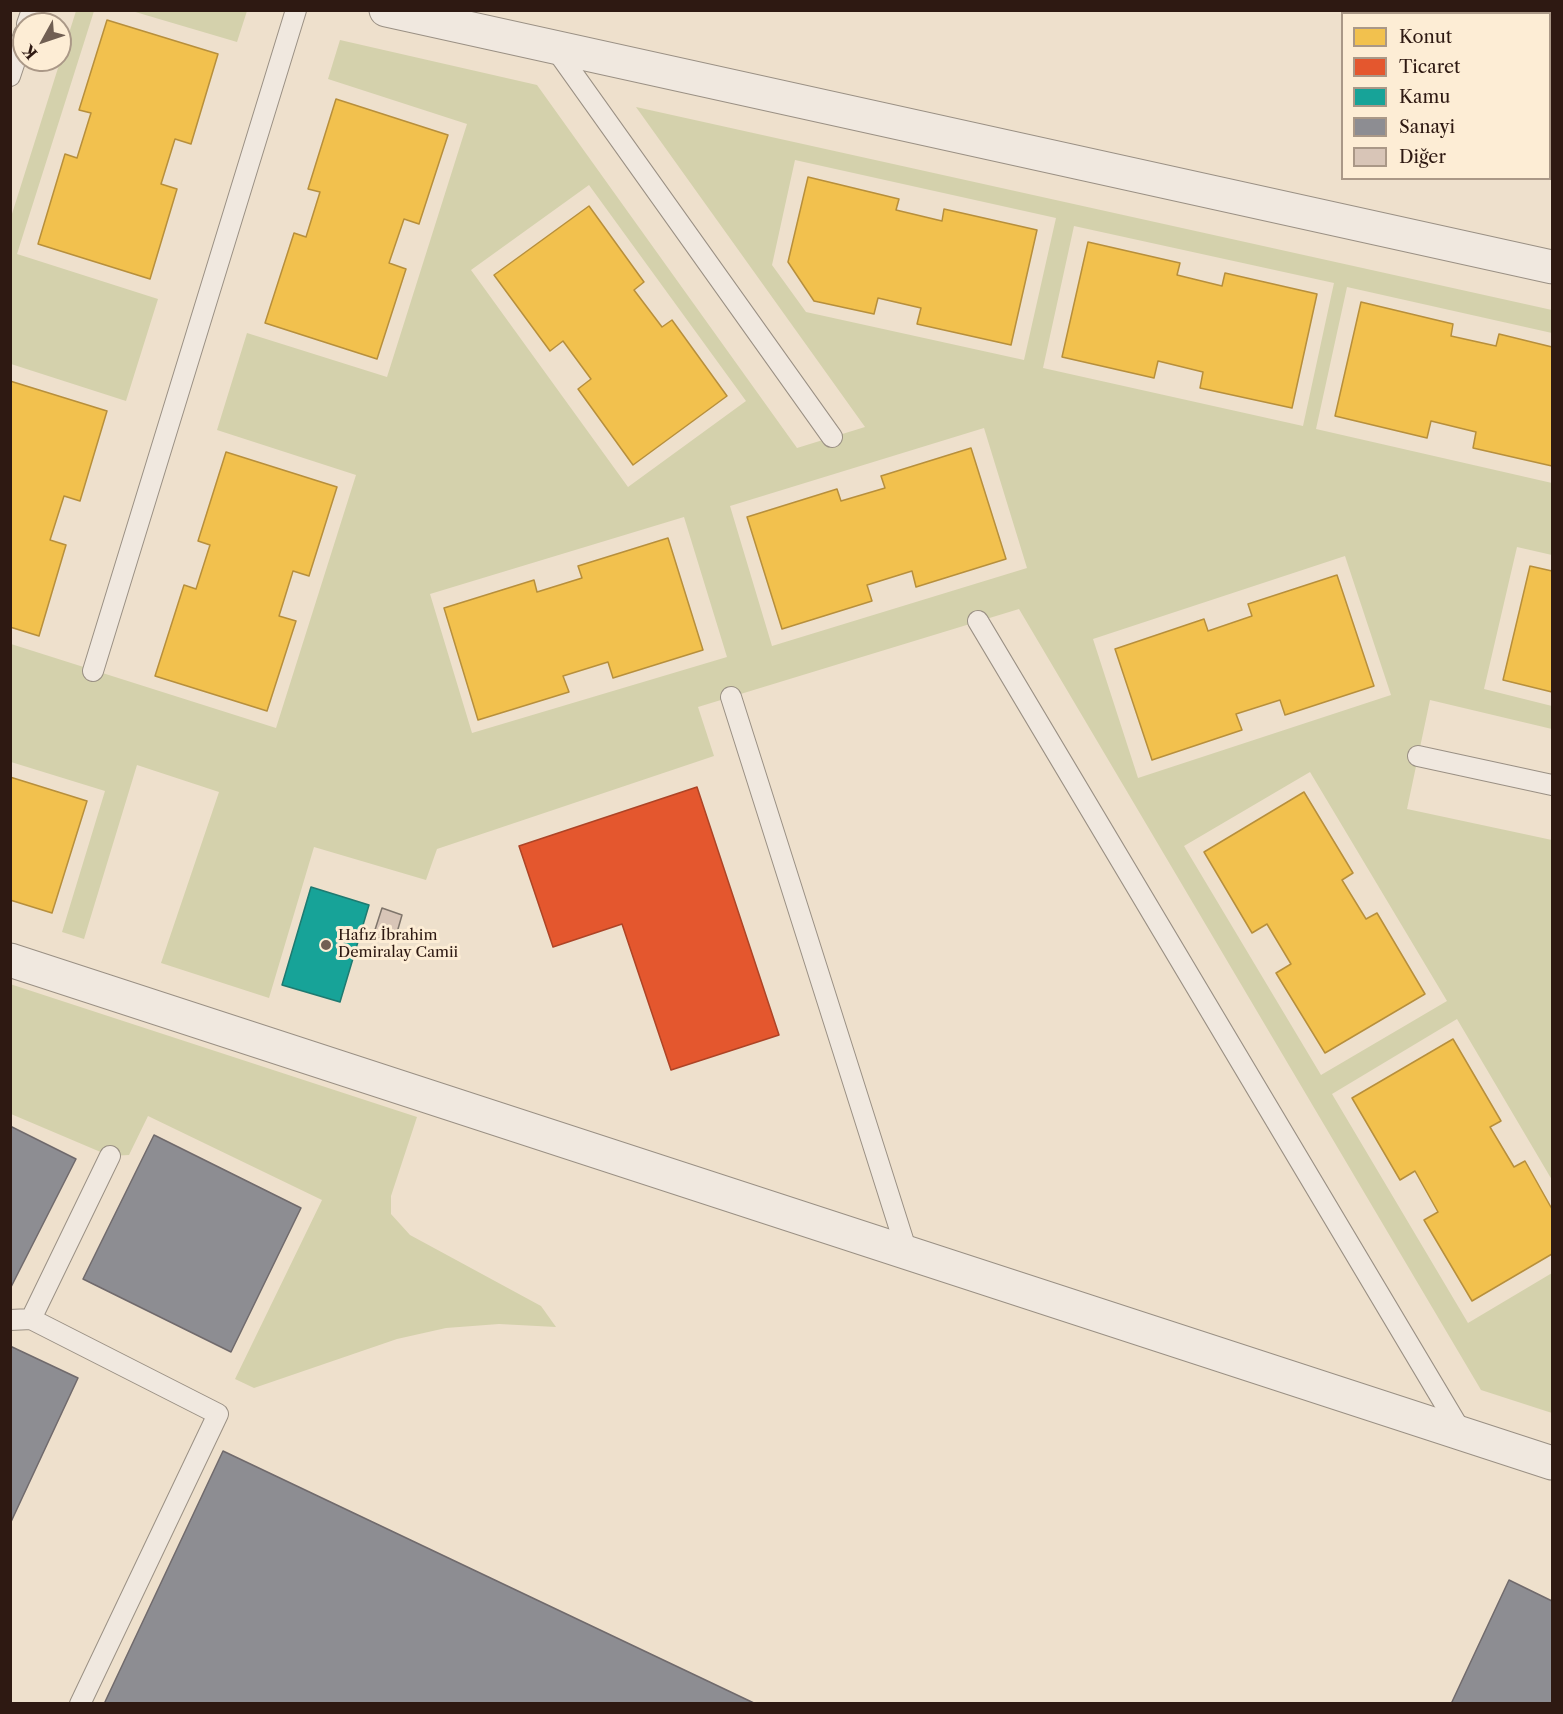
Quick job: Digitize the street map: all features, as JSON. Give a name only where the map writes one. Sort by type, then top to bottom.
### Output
[{"type":"street","points":[[386,10],[1552,267]]},
{"type":"street","points":[[10,960],[1552,1463]]},
{"type":"lane","points":[[93,671],[296,10]]},
{"type":"lane","points":[[554,47],[832,437]]},
{"type":"lane","points":[[978,621],[1462,1433]]},
{"type":"lane","points":[[731,697],[907,1252]]},
{"type":"lane","points":[[1418,756],[1552,785]]},
{"type":"lane","points":[[31,1319],[110,1156]]},
{"type":"lane","points":[[10,1320],[31,1319],[218,1414],[80,1704]]},
{"type":"shaded area","points":[[76,11],[94,11],[17,254],[158,299],[126,401],[11,364],[11,217],[57,72],[72,72],[72,24]]},
{"type":"shaded area","points":[[132,11],[247,11],[237,42]]},
{"type":"shaded area","points":[[340,40],[537,85],[797,448],[865,427],[636,107],[1552,310],[1552,333],[1347,287],[1316,429],[1552,483],[1552,555],[1517,547],[1484,689],[1552,706],[1552,729],[1430,700],[1407,809],[1552,840],[1552,1180],[1457,1019],[1332,1094],[1468,1323],[1552,1273],[1552,1413],[1481,1390],[1019,609],[698,707],[714,756],[437,849],[426,880],[314,847],[269,998],[161,963],[219,792],[137,765],[84,939],[62,932],[105,791],[11,762],[11,644],[276,728],[356,475],[217,430],[247,333],[387,377],[467,124],[328,79]],"holes":[[[795,160],[1056,218],[1024,360],[806,312],[772,265]],[[589,185],[746,401],[628,487],[471,270]],[[1074,226],[1334,283],[1303,426],[1043,368]],[[984,428],[1027,568],[772,646],[730,506]],[[684,517],[727,657],[472,733],[430,594]],[[1345,556],[1391,695],[1138,778],[1093,639]],[[1310,772],[1447,1001],[1321,1075],[1184,846]]]},
{"type":"shaded area","points":[[10,984],[417,1117],[391,1196],[391,1214],[410,1235],[541,1306],[556,1327],[499,1324],[446,1328],[397,1339],[254,1388],[235,1379],[322,1200],[148,1116],[129,1155],[110,1156],[11,1114]]},
{"type":"building: Konut","points":[[107,20],[218,54],[191,144],[175,139],[161,184],[177,189],[150,279],[38,244],[65,154],[77,158],[91,113],[79,110]]},
{"type":"building: Konut","points":[[336,99],[448,135],[419,224],[404,219],[389,263],[406,269],[377,359],[265,323],[294,233],[306,237],[320,192],[308,189]]},
{"type":"building: Konut","points":[[808,177],[899,199],[896,210],[942,221],[944,209],[1037,230],[1011,345],[917,324],[921,308],[878,298],[874,314],[814,301],[788,262]]},
{"type":"building: Konut","points":[[589,206],[644,282],[634,290],[662,327],[672,320],[727,396],[633,465],[578,389],[591,379],[563,341],[550,351],[494,275]]},
{"type":"building: Konut","points":[[1088,242],[1180,263],[1177,275],[1222,286],[1225,273],[1317,294],[1292,408],[1200,388],[1203,372],[1158,361],[1154,378],[1062,357]]},
{"type":"building: Konut","points":[[1361,302],[1453,324],[1451,336],[1496,346],[1499,334],[1552,347],[1552,466],[1473,448],[1476,432],[1431,421],[1427,438],[1335,416]]},
{"type":"building: Konut","points":[[10,381],[107,411],[80,501],[64,496],[50,540],[66,545],[39,636],[10,627]]},
{"type":"building: Konut","points":[[971,448],[1006,559],[916,587],[912,571],[867,585],[872,601],[782,629],[747,517],[837,489],[841,501],[885,488],[881,476]]},
{"type":"building: Konut","points":[[226,452],[337,487],[309,576],[293,571],[279,616],[296,621],[267,711],[155,676],[184,585],[196,589],[210,545],[198,541]]},
{"type":"building: Konut","points":[[668,538],[703,650],[613,678],[608,662],[563,676],[569,692],[478,720],[444,608],[534,580],[537,592],[582,578],[578,566]]},
{"type":"building: Konut","points":[[1530,566],[1552,571],[1552,692],[1503,680]]},
{"type":"building: Konut","points":[[1337,575],[1374,686],[1285,715],[1280,700],[1236,714],[1242,730],[1152,760],[1115,649],[1204,619],[1208,631],[1252,616],[1248,604]]},
{"type":"building: Konut","points":[[10,777],[87,801],[52,913],[10,900]]},
{"type":"building: Konut","points":[[1304,792],[1353,873],[1342,880],[1366,919],[1377,913],[1425,994],[1325,1053],[1276,973],[1291,964],[1267,924],[1252,933],[1204,852]]},
{"type":"building: Konut","points":[[1453,1039],[1501,1121],[1490,1127],[1514,1167],[1525,1161],[1552,1209],[1552,1254],[1472,1301],[1424,1220],[1438,1212],[1415,1171],[1400,1180],[1352,1098]]},
{"type":"building: Ticaret","points":[[697,787],[779,1035],[671,1070],[622,924],[553,947],[519,846]]},
{"type":"building: Kamu","name":"Hafız İbrahim Demiralay Camii","points":[[311,887],[369,905],[340,1002],[282,985]]},
{"type":"building: Sanayi","points":[[10,1126],[76,1159],[10,1289]]},
{"type":"building: Sanayi","points":[[154,1135],[301,1208],[231,1352],[83,1279]]},
{"type":"building: Sanayi","points":[[10,1346],[78,1378],[10,1524]]},
{"type":"building: Sanayi","points":[[223,1451],[756,1704],[104,1704]]},
{"type":"building: Sanayi","points":[[1509,1580],[1552,1601],[1552,1704],[1451,1704]]},
{"type":"building: Diğer","points":[[382,908],[402,915],[394,943],[373,936]]},
{"type":"place","name":"Hafız İbrahim Demiralay Camii","points":[[326,945]]}]
